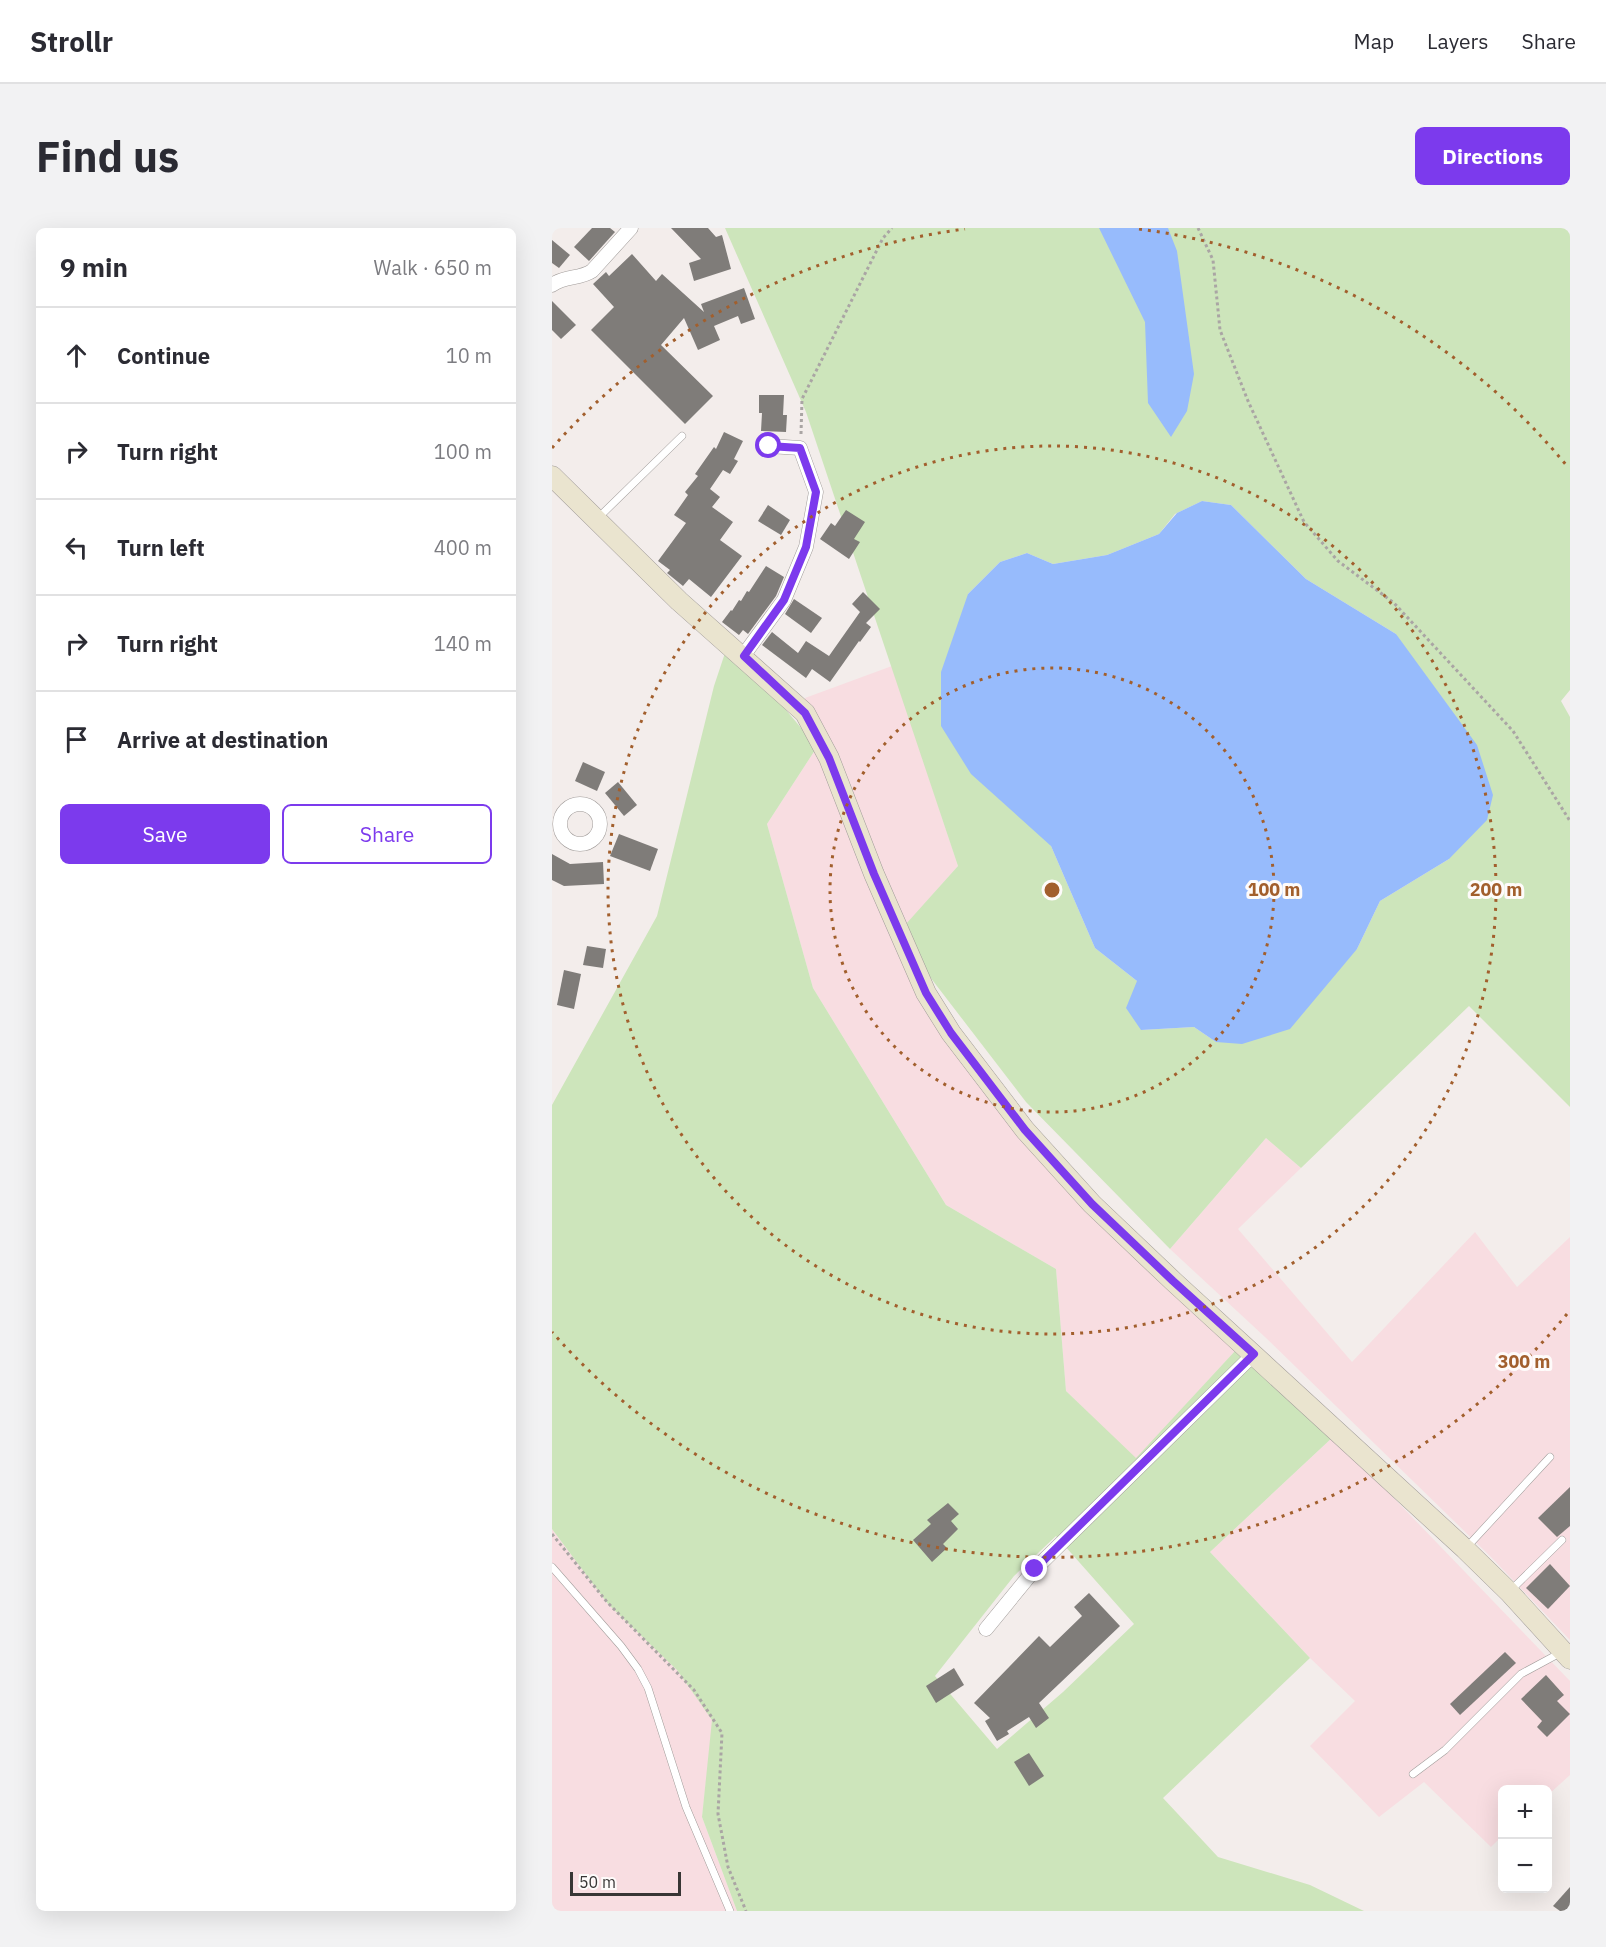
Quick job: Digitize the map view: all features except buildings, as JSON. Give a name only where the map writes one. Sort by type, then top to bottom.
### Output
[{"type":"main road","points":[[552,479],[679,601],[744,656],[805,713],[829,758],[874,874],[926,993],[951,1033],[1025,1130],[1092,1204],[1173,1281],[1466,1549],[1509,1592],[1566,1656]]},
{"type":"street","points":[[552,285],[558,280],[585,276],[592,271],[631,228]]},
{"type":"street","points":[[744,656],[784,600],[806,547],[816,492],[800,448],[769,446]]},
{"type":"street","points":[[986,1629],[1035,1569],[1254,1354]]},
{"type":"lane","points":[[596,520],[682,436]]},
{"type":"lane","points":[[1466,1549],[1550,1457]]},
{"type":"lane","points":[[1509,1592],[1562,1540]]},
{"type":"lane","points":[[552,1567],[621,1646],[638,1669],[648,1688],[686,1807],[730,1911]]},
{"type":"lane","points":[[1413,1774],[1445,1750],[1521,1674],[1566,1656]]},
{"type":"path","points":[[800,448],[802,399],[883,238],[892,228]]},
{"type":"path","points":[[1198,228],[1213,260],[1220,330],[1248,401],[1304,522],[1338,561],[1394,603],[1513,731],[1570,821]]},
{"type":"path","points":[[552,1534],[607,1602],[694,1690],[722,1733],[718,1814],[728,1867],[746,1911]]},
{"type":"shaded area","points":[[892,666],[958,866],[897,935],[1009,1120],[1235,1351],[1136,1459],[1066,1391],[1056,1269],[946,1205],[813,988],[767,824],[817,747],[805,698]]},
{"type":"shaded area","points":[[1266,1138],[1301,1168],[1238,1229],[1352,1362],[1475,1232],[1517,1287],[1570,1237],[1570,1640],[1491,1557],[1265,1337],[1170,1249]]},
{"type":"shaded area","points":[[1334,1436],[1570,1681],[1570,1775],[1552,1791],[1552,1785],[1498,1785],[1498,1840],[1491,1847],[1424,1782],[1379,1817],[1310,1746],[1355,1701],[1310,1658],[1210,1552]]},
{"type":"shaded area","points":[[552,1529],[608,1604],[677,1670],[713,1720],[702,1817],[737,1911],[552,1911]]},
{"type":"green space","points":[[725,228],[1570,228],[1570,690],[1561,701],[1570,717],[1570,1107],[1469,1006],[1301,1168],[1266,1138],[1170,1249],[1026,1102],[897,934],[958,866],[806,412]],"holes":[[[1202,501],[1231,505],[1306,579],[1396,634],[1449,859],[1380,901],[1357,949],[1216,1042],[1194,1027],[1141,1030],[1137,981],[1095,948],[1051,846],[968,594],[1000,562],[1027,553],[1053,564],[1107,555],[1159,534],[1175,514]]]},
{"type":"green space","points":[[726,650],[771,692],[817,747],[767,824],[813,988],[946,1205],[1056,1269],[1066,1391],[1136,1458],[1235,1351],[1334,1436],[1210,1552],[1310,1658],[1163,1798],[1218,1857],[1310,1885],[1364,1911],[737,1911],[702,1817],[712,1720],[677,1670],[608,1604],[552,1529],[552,1105],[657,916],[714,686]],"holes":[[[1056,1536],[1134,1624],[1063,1692],[997,1749],[935,1676],[1014,1576]]]},
{"type":"water","points":[[1099,228],[1168,228],[1177,251],[1194,374],[1187,411],[1171,437],[1148,403],[1145,322]]},
{"type":"water","points":[[1202,501],[1231,505],[1306,579],[1396,634],[1477,745],[1493,795],[1487,820],[1449,859],[1380,901],[1357,949],[1290,1029],[1242,1044],[1216,1042],[1194,1027],[1141,1030],[1126,1008],[1137,981],[1095,948],[1051,846],[971,774],[941,726],[941,672],[968,594],[1000,562],[1027,553],[1053,564],[1107,555],[1159,534],[1177,513]]},
{"type":"route","points":[[769,446],[800,448],[816,492],[806,547],[784,600],[744,656],[805,713],[829,758],[874,874],[926,993],[951,1033],[1025,1130],[1092,1204],[1254,1354],[1035,1569]]}]
